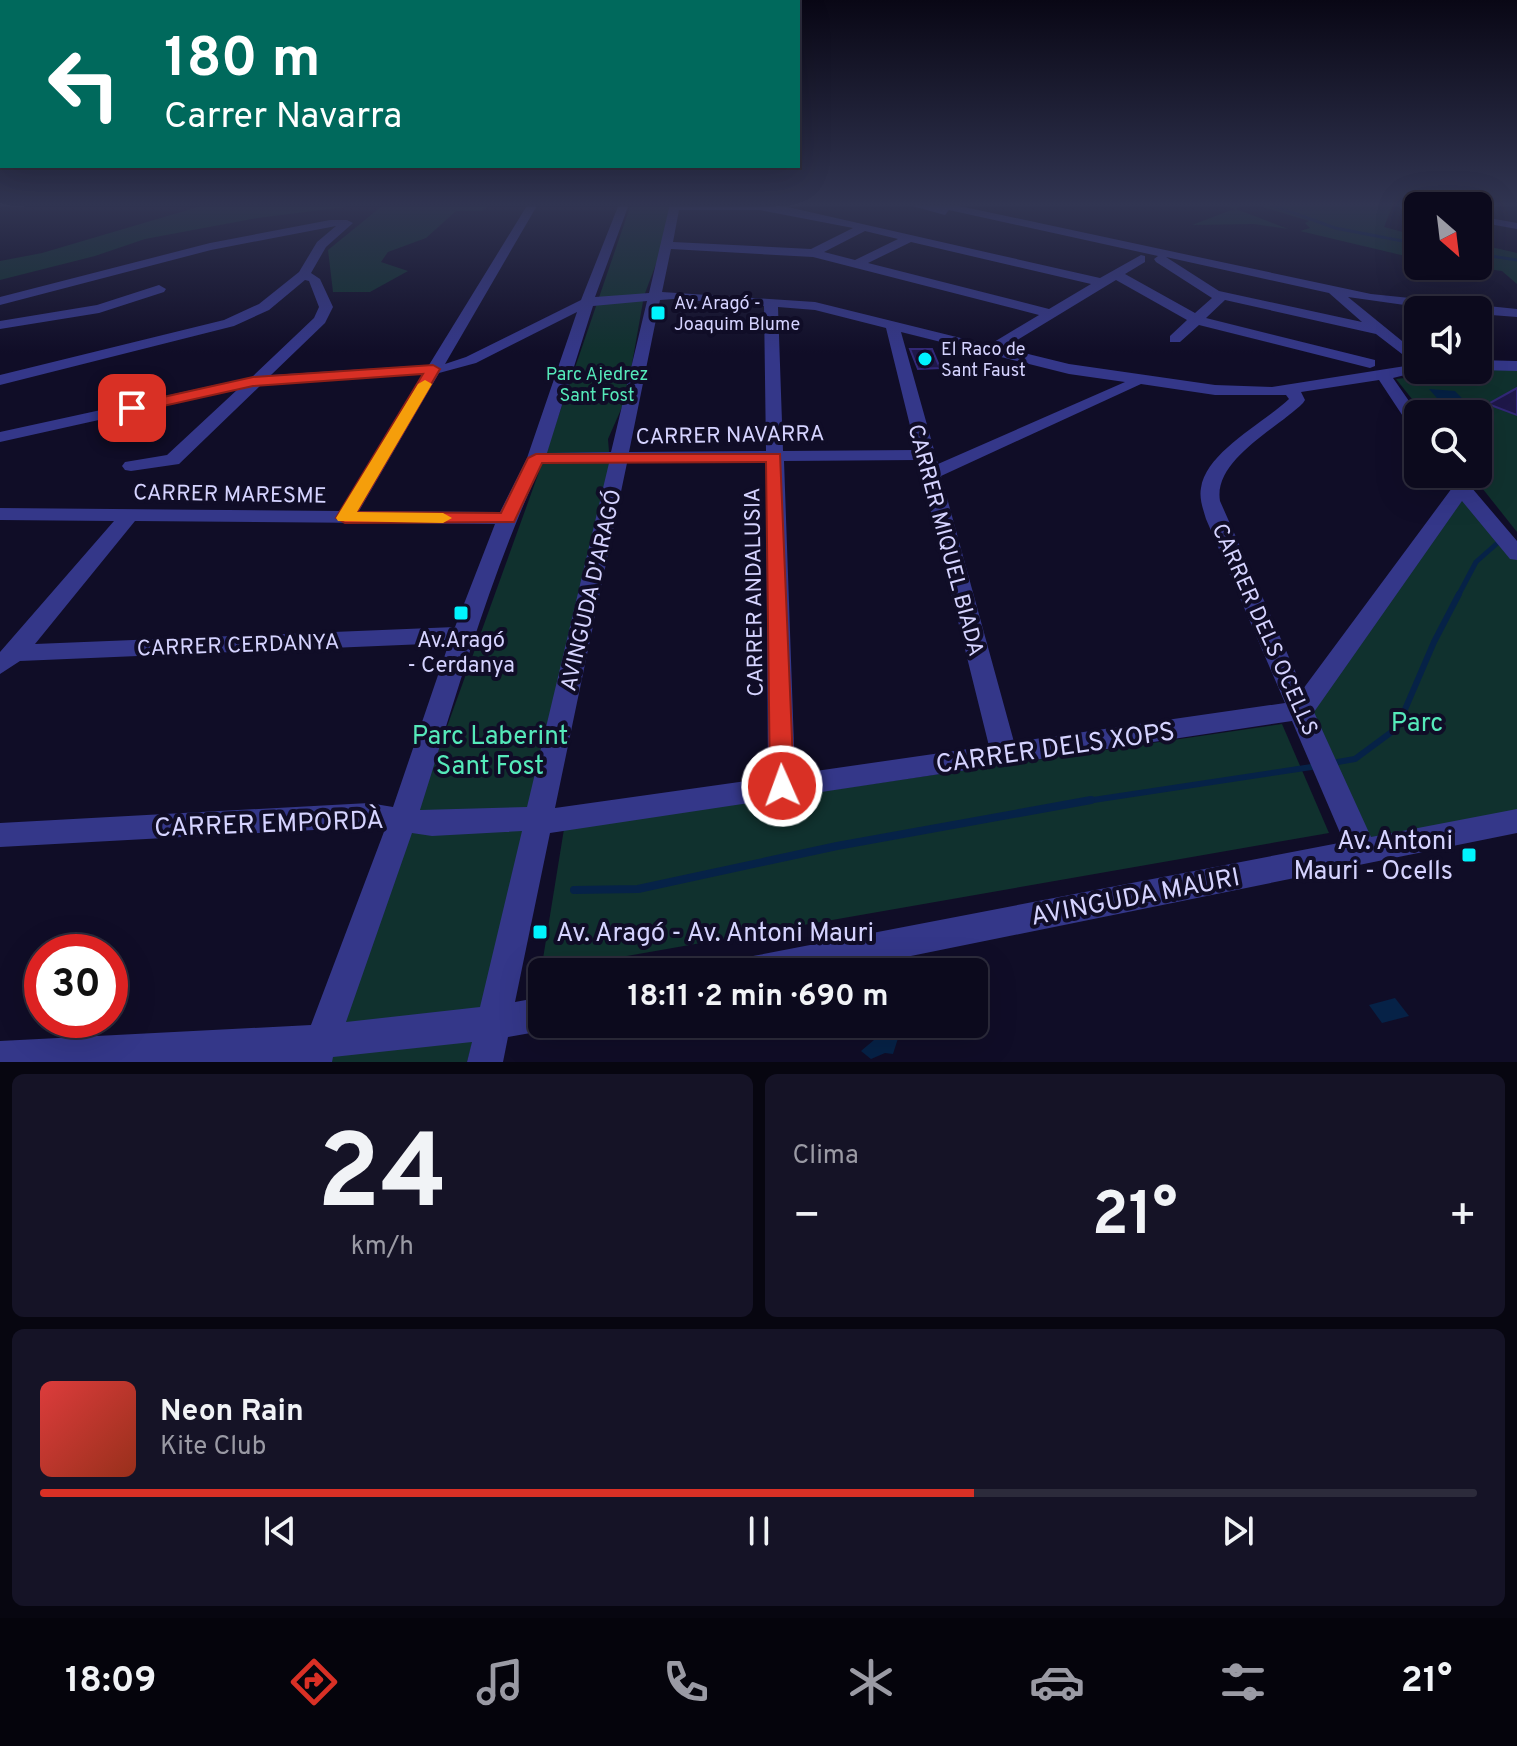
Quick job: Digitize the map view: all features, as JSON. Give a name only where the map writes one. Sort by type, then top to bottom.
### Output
[{"type":"street","points":[[0,301],[184,254]]},
{"type":"street","points":[[0,380],[229,323],[264,307],[304,274],[316,254]]},
{"type":"street","points":[[345,518],[503,254]]},
{"type":"street","points":[[318,1052],[403,820],[462,635],[507,518],[536,458],[606,254]]},
{"type":"street","name":"AVINGUDA D'ARAGÓ","points":[[485,1062],[666,254]]},
{"type":"street","points":[[815,254],[1048,313]]},
{"type":"street","points":[[857,264],[878,254]]},
{"type":"street","points":[[977,254],[1101,282]]},
{"type":"street","points":[[992,349],[1115,274],[1135,254]]},
{"type":"street","points":[[1141,254],[1404,303]]},
{"type":"street","points":[[1165,256],[1220,297],[1175,339]]},
{"type":"street","points":[[131,466],[173,460],[326,311],[314,279],[304,274]]},
{"type":"street","points":[[1115,274],[1197,320],[1376,368],[1404,407]]},
{"type":"street","points":[[0,325],[99,309],[159,289]]},
{"type":"street","points":[[1331,290],[1404,350]]},
{"type":"street","points":[[1216,294],[1382,331]]},
{"type":"street","points":[[0,437],[253,381],[433,369],[471,360],[555,317],[586,306],[653,303],[674,295],[815,306],[1069,369],[1136,380],[1241,391],[1292,390],[1376,368]]},
{"type":"street","name":"CARRER ANDALUSIA","points":[[771,302],[782,786]]},
{"type":"street","points":[[1492,311],[1517,313]]},
{"type":"street","name":"CARRER MIQUEL BIADA","points":[[892,324],[1004,755]]},
{"type":"street","points":[[1492,356],[1517,356]]},
{"type":"street","points":[[1241,391],[1249,385],[1404,364]]},
{"type":"street","points":[[1492,365],[1517,366]]},
{"type":"street","name":"CARRER NAVARRA","points":[[536,458],[774,457],[928,464],[1129,386],[1136,380]]},
{"type":"street","name":"CARRER DELS OCELLS","points":[[1292,390],[1297,400],[1228,458],[1215,473],[1210,485],[1210,497],[1216,519],[1362,850]]},
{"type":"street","points":[[1302,710],[1451,488]]},
{"type":"street","points":[[1462,488],[1517,554]]},
{"type":"street","name":"CARRER MARESME","points":[[0,514],[507,518]]},
{"type":"street","points":[[7,659],[129,516]]},
{"type":"street","name":"CARRER CERDANYA","points":[[7,659],[462,635]]},
{"type":"street","name":"CARRER DELS XOPS","points":[[539,819],[551,821],[1302,710]]},
{"type":"street","name":"CARRER EMPORDÀ","points":[[0,835],[369,815],[432,824],[539,819]]},
{"type":"street","name":"AVINGUDA MAURI","points":[[823,958],[1517,821]]},
{"type":"street","points":[[0,1059],[75,1051],[318,1052],[528,1017]]},
{"type":"green space","points":[[39,254],[102,254],[0,280],[0,261]]},
{"type":"green space","points":[[328,254],[387,254],[381,262],[408,271],[370,292],[333,292]]},
{"type":"green space","points":[[614,254],[660,254],[644,296],[626,398],[608,439],[610,464],[515,892],[467,1062],[326,1062],[544,458]]},
{"type":"green space","points":[[1492,254],[1517,254],[1517,284],[1502,271],[1492,270]]},
{"type":"green space","points":[[1492,370],[1517,370],[1517,532],[1482,488],[1492,488],[1492,400],[1413,400],[1396,379],[1404,378],[1404,384],[1492,384]]},
{"type":"green space","name":"Parc","points":[[1461,489],[1517,554],[1517,821],[1362,850],[1302,710]]},
{"type":"green space","points":[[1282,724],[1329,833],[615,958],[543,958],[564,829]]},
{"type":"water","points":[[1429,389],[1455,391],[1464,400],[1439,400]]},
{"type":"water","points":[[1395,998],[1409,1016],[1382,1023],[1369,1005]]},
{"type":"water","points":[[898,1038],[893,1054],[885,1053],[871,1059],[861,1051],[874,1040]]},
{"type":"building","name":"El Raco de Sant Faust","points":[[910,349],[932,349],[940,368],[918,369]]},
{"type":"building","points":[[1517,388],[1517,415],[1492,406],[1492,402]]},
{"type":"waterway","points":[[1492,256],[1517,260]]},
{"type":"waterway","points":[[1458,596],[1476,562],[1502,539]]},
{"type":"waterway","points":[[1332,763],[1355,759],[1397,728],[1434,642],[1459,594]]},
{"type":"waterway","points":[[1080,802],[1318,766]]},
{"type":"waterway","points":[[574,890],[638,889],[837,846],[1091,800]]},
{"type":"slow traffic","points":[[425,384],[345,518],[443,518]]},
{"type":"place","name":"Av. Aragó - Joaquim Blume","points":[[658,313]]},
{"type":"place","name":"El Raco de Sant Faust","points":[[925,359]]},
{"type":"place","name":"Av.Aragó - Cerdanya","points":[[461,613]]},
{"type":"place","name":"Av. Antoni Mauri - Ocells","points":[[1469,855]]},
{"type":"place","name":"Av. Aragó - Av. Antoni Mauri","points":[[540,932]]},
{"type":"route","points":[[132,408],[253,381],[433,369],[345,518],[507,518],[536,458],[774,457],[782,786]]},
{"type":"park label","name":"Parc Ajedrez Sant Fost","points":[[597,384]]},
{"type":"park label","name":"Parc Laberint Sant Fost","points":[[490,750]]}]
